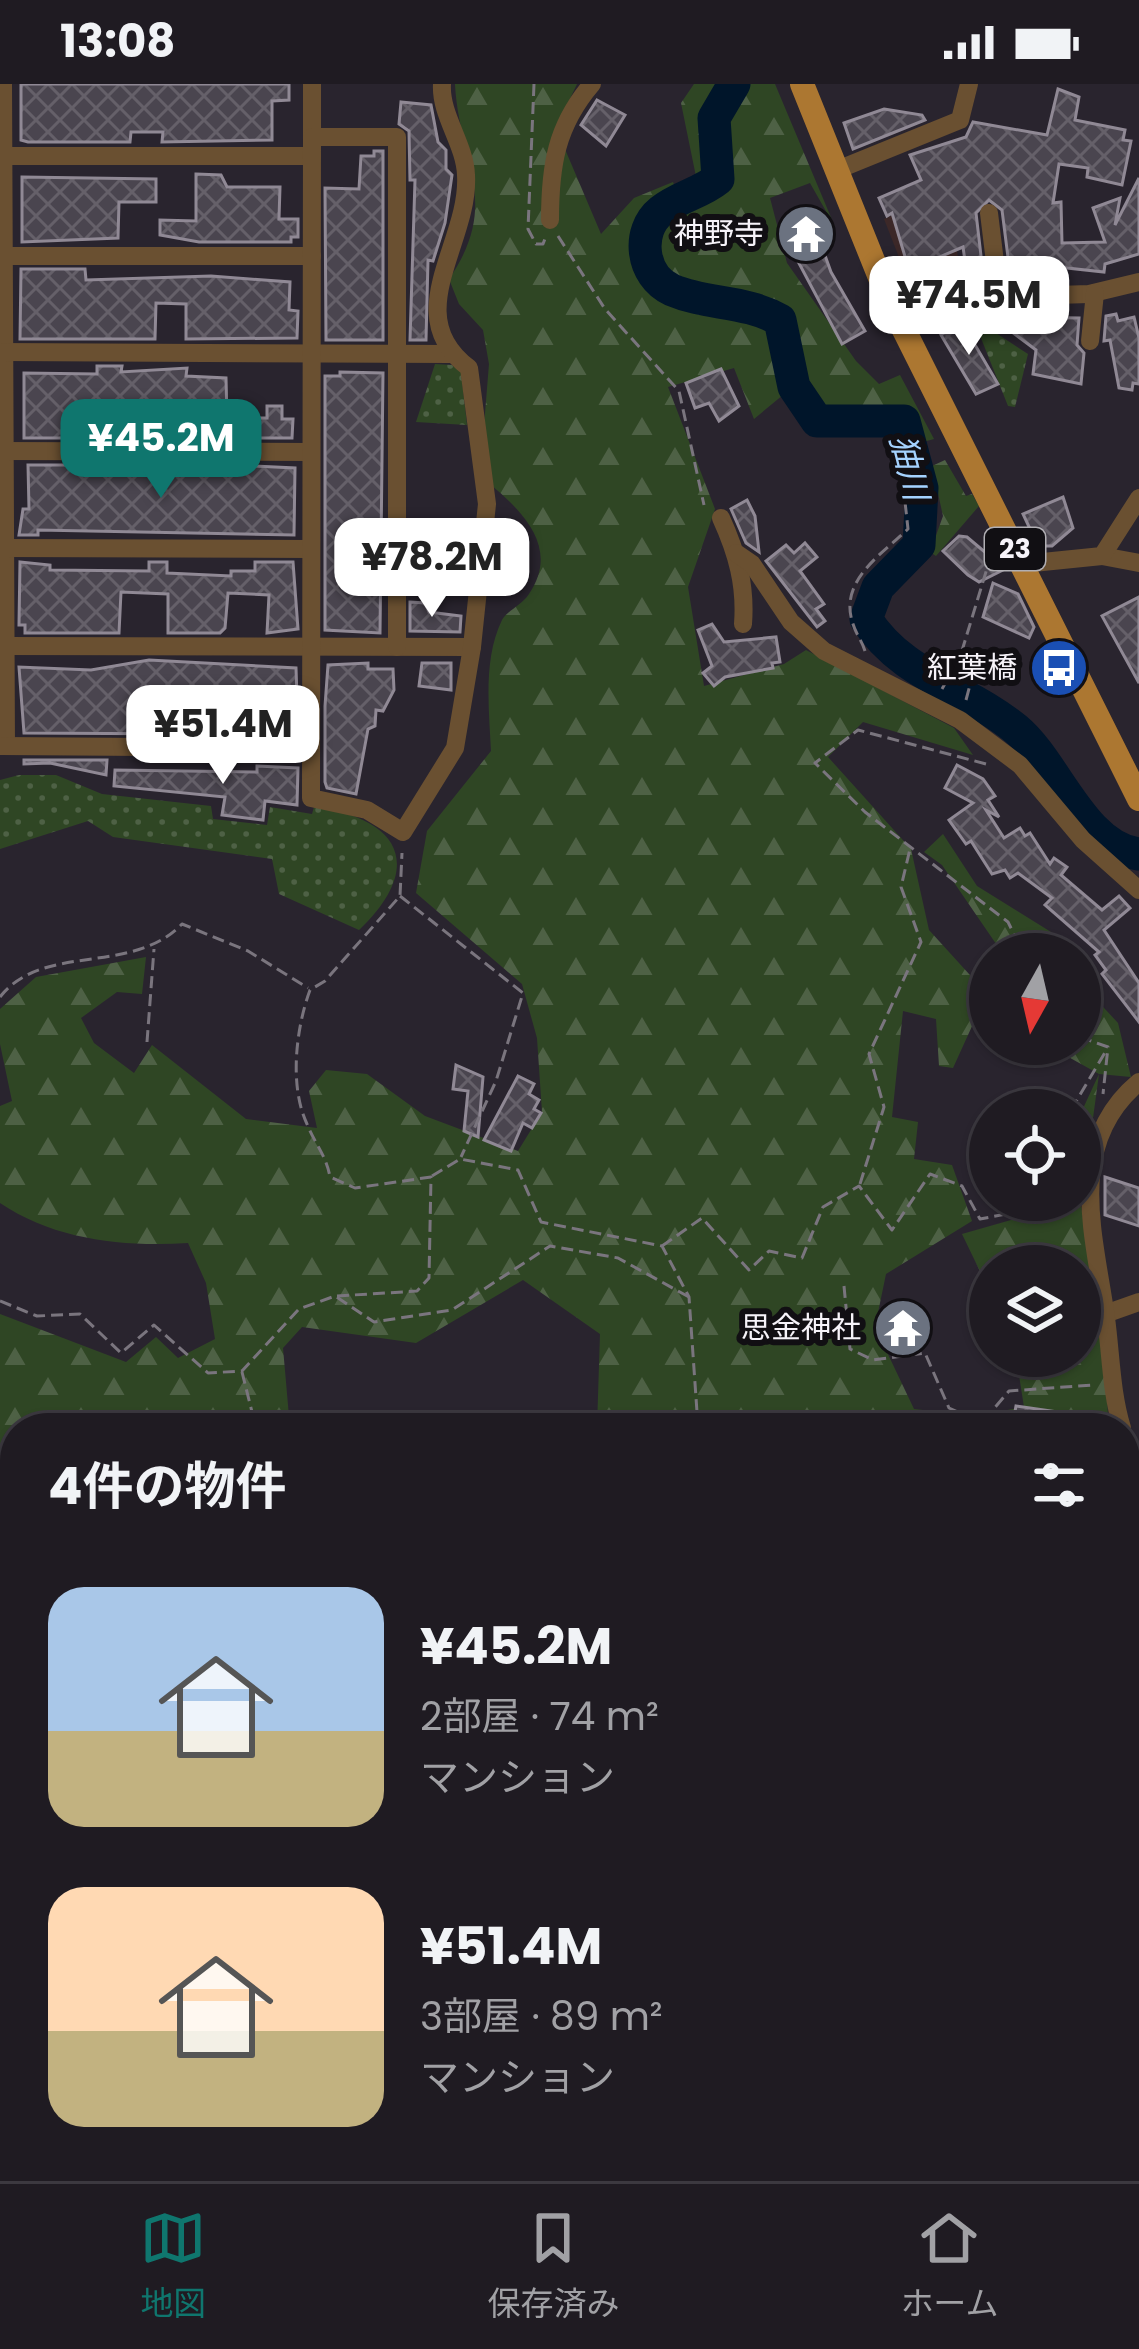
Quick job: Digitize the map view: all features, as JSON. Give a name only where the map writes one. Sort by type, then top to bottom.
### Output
[{"type":"main road","name":"23","points":[[802,85],[889,300],[1139,799]]},
{"type":"street","points":[[3,84],[3,746],[308,748]]},
{"type":"street","points":[[312,84],[311,798],[367,810],[403,832],[455,748],[472,647],[487,504],[469,368],[451,354],[439,332],[435,308],[467,194],[466,164],[442,84]]},
{"type":"street","points":[[550,220],[550,172],[561,128],[592,84]]},
{"type":"street","points":[[837,170],[960,120],[969,84]]},
{"type":"street","points":[[1,156],[312,147],[397,137],[398,647]]},
{"type":"street","points":[[989,212],[999,295]]},
{"type":"street","points":[[2,256],[312,256]]},
{"type":"street","points":[[889,300],[1095,293],[1139,282]]},
{"type":"street","points":[[1090,341],[1095,293]]},
{"type":"street","points":[[2,352],[451,354]]},
{"type":"street","points":[[2,452],[310,452]]},
{"type":"street","points":[[1102,556],[1139,498]]},
{"type":"street","points":[[713,515],[736,553],[745,596],[743,624]]},
{"type":"street","points":[[2,548],[310,548]]},
{"type":"street","points":[[736,553],[752,564],[791,622],[824,650],[957,718],[1020,765],[1083,840],[1139,890]]},
{"type":"street","points":[[1023,564],[1102,556],[1139,563]]},
{"type":"street","points":[[3,646],[472,647]]},
{"type":"street","points":[[1119,1413],[1086,1203],[1097,1149],[1119,1101],[1139,1082]]},
{"type":"street","points":[[1105,1313],[1139,1302]]},
{"type":"path","points":[[534,84],[526,209],[536,244],[543,244],[550,220]]},
{"type":"path","points":[[550,220],[605,309],[679,391],[713,515]]},
{"type":"path","points":[[862,670],[866,656],[852,622],[850,593],[855,580],[908,529],[900,456]]},
{"type":"path","points":[[933,704],[961,654],[991,556],[1006,530]]},
{"type":"path","points":[[961,654],[974,670],[974,684]]},
{"type":"path","points":[[980,738],[991,766],[858,730],[815,763],[911,847],[1008,922],[1014,933]]},
{"type":"path","points":[[400,896],[523,993],[496,1081],[460,1159],[431,1177],[355,1189],[330,1177],[321,1143],[306,1124],[299,1078],[299,1019],[310,989],[325,981],[400,896],[403,832]]},
{"type":"path","points":[[460,1159],[518,1170],[541,1222],[662,1246],[702,1218],[749,1270],[769,1251],[802,1258],[823,1207],[860,1186],[884,1107],[868,1054],[921,942],[902,887],[911,847]]},
{"type":"path","points":[[0,997],[14,979],[154,947],[182,924],[248,951],[310,989]]},
{"type":"path","points":[[146,1042],[154,947]]},
{"type":"path","points":[[1101,1044],[1108,1047]]},
{"type":"path","points":[[1102,1108],[1108,1047]]},
{"type":"path","points":[[1083,1089],[1108,1047]]},
{"type":"path","points":[[860,1186],[892,1230],[930,1174],[962,1186],[969,1199]]},
{"type":"path","points":[[0,1300],[37,1316],[80,1313],[121,1353],[154,1325],[208,1373],[242,1370],[298,1310],[335,1296],[417,1291],[429,1278],[431,1177]]},
{"type":"path","points":[[335,1296],[374,1322],[452,1310],[550,1246],[618,1258],[688,1297]]},
{"type":"path","points":[[662,1246],[688,1297],[697,1413]]},
{"type":"path","points":[[844,1286],[850,1349],[873,1360],[925,1353],[937,1370],[949,1408],[960,1413]]},
{"type":"path","points":[[242,1370],[252,1413]]},
{"type":"path","points":[[983,1413],[992,1412],[1009,1391],[1113,1383]]},
{"type":"shaded area","points":[[949,190],[961,280],[909,283],[884,219]]},
{"type":"green space","points":[[455,84],[577,84],[556,128],[601,234],[634,198],[673,182],[677,194],[651,216],[643,230],[639,260],[644,274],[672,296],[772,327],[789,390],[754,419],[734,368],[668,387],[715,509],[688,587],[704,686],[784,664],[806,650],[954,728],[973,755],[863,722],[828,757],[911,849],[929,930],[969,974],[969,1033],[953,1068],[939,1066],[936,1019],[903,1011],[892,1117],[918,1122],[914,1159],[952,1165],[972,1221],[886,1274],[875,1327],[914,1409],[949,1413],[597,1413],[600,1334],[523,1280],[416,1343],[302,1327],[283,1348],[289,1413],[0,1413],[0,1314],[126,1362],[156,1337],[178,1358],[215,1339],[206,1283],[188,1243],[90,1238],[43,1225],[0,1203],[0,1106],[12,1101],[0,1044],[0,1009],[36,977],[146,957],[142,994],[117,992],[81,1018],[94,1043],[134,1073],[152,1045],[246,1119],[317,1128],[309,1091],[326,1070],[367,1074],[425,1116],[518,1151],[542,1112],[537,1038],[522,984],[416,893],[427,831],[491,751],[489,684],[496,635],[505,616],[529,594],[541,562],[526,521],[491,485],[484,426],[489,364],[483,330],[459,304],[449,279],[465,252],[475,204]]},
{"type":"green space","points":[[694,84],[775,84],[835,227],[810,183],[770,198],[787,263],[856,361],[879,384],[900,375],[934,439],[923,442],[905,414],[863,410],[820,416],[800,384],[783,316],[756,304],[673,285],[659,273],[650,251],[653,229],[668,213],[700,196],[681,103]]},
{"type":"green space","points":[[973,318],[1028,354],[1015,407],[1008,406]]},
{"type":"green space","points":[[435,364],[452,365],[461,372],[467,425],[416,422]]},
{"type":"green space","points":[[945,460],[966,496],[972,494],[979,506],[936,556],[930,552],[943,516],[932,466]]},
{"type":"green space","points":[[56,775],[102,794],[211,806],[213,819],[267,825],[270,807],[312,814],[314,807],[343,813],[384,834],[394,849],[397,866],[392,885],[359,930],[279,894],[272,859],[113,837],[88,821],[0,849],[0,780]]},
{"type":"green space","points":[[943,834],[977,886],[1052,933],[989,933],[942,865],[924,852]]},
{"type":"green space","points":[[1101,1005],[1118,1023],[1131,1077],[1099,1074],[1083,1065],[1101,1065]]},
{"type":"green space","points":[[1007,1221],[1083,1221],[1087,1245],[969,1245],[962,1234]]},
{"type":"green space","points":[[1101,1331],[1108,1413],[991,1413],[1024,1407],[1019,1377],[1101,1377]]},
{"type":"building","points":[[21,84],[289,84],[289,100],[272,101],[272,140],[162,142],[163,132],[131,132],[130,142],[28,142],[21,140]]},
{"type":"building","points":[[1058,89],[1079,97],[1075,120],[1125,130],[1123,140],[1131,141],[1122,185],[1087,177],[1088,168],[1059,164],[1053,203],[1061,202],[1062,243],[1105,242],[1093,208],[1120,198],[1115,225],[1139,178],[1139,254],[1105,264],[1104,272],[1021,263],[1022,273],[1010,273],[1002,210],[989,200],[976,213],[983,273],[967,275],[963,247],[909,270],[892,213],[887,216],[879,198],[921,180],[910,155],[966,137],[973,122],[1047,135]]},
{"type":"building","points":[[597,100],[625,115],[606,146],[581,125]]},
{"type":"building","points":[[401,102],[431,105],[438,142],[446,150],[446,169],[452,175],[445,223],[433,261],[428,260],[426,340],[410,340],[415,180],[410,180],[409,131],[399,124]]},
{"type":"building","points":[[884,109],[922,115],[925,120],[853,149],[844,123]]},
{"type":"building","points":[[374,151],[383,151],[383,340],[326,340],[325,188],[359,189],[361,156],[374,156]]},
{"type":"building","points":[[196,174],[221,175],[227,187],[280,187],[279,219],[298,219],[298,237],[291,237],[291,242],[199,242],[160,235],[160,220],[196,221]]},
{"type":"building","points":[[22,177],[156,179],[156,202],[119,202],[118,238],[22,242]]},
{"type":"building","points":[[810,214],[831,272],[865,331],[842,344],[793,252],[800,250],[790,221]]},
{"type":"building","points":[[21,269],[85,269],[86,280],[211,276],[290,282],[289,310],[298,311],[297,338],[186,339],[186,304],[156,303],[155,339],[20,339]]},
{"type":"building","points":[[1116,314],[1118,321],[1134,317],[1139,338],[1139,384],[1133,383],[1132,390],[1119,388],[1110,340],[1104,341],[1106,316]]},
{"type":"building","points":[[1008,317],[1079,318],[1077,345],[1084,353],[1081,384],[1033,374],[1036,350],[1008,329]]},
{"type":"building","points":[[961,321],[998,384],[976,394],[941,335]]},
{"type":"building","points":[[97,366],[122,366],[121,372],[187,368],[186,376],[226,378],[227,418],[267,418],[267,406],[282,406],[282,419],[293,419],[292,438],[24,438],[24,373],[97,374]]},
{"type":"building","points":[[721,369],[739,406],[719,421],[709,403],[695,408],[686,383]]},
{"type":"building","points":[[340,372],[383,373],[380,633],[325,630],[325,376],[340,376]]},
{"type":"building","points":[[28,465],[85,465],[85,472],[154,475],[231,472],[231,465],[295,468],[294,535],[38,530],[38,535],[19,535],[23,509],[29,509]]},
{"type":"building","points":[[1063,497],[1073,528],[1052,546],[1038,546],[1023,514]]},
{"type":"building","points":[[747,500],[755,516],[759,552],[746,543],[731,509]]},
{"type":"building","points":[[959,536],[967,537],[1005,569],[979,582],[968,575],[943,551]]},
{"type":"building","points":[[805,543],[817,557],[800,571],[824,604],[816,609],[825,621],[817,627],[766,561],[786,545],[794,553]]},
{"type":"building","points":[[20,562],[50,565],[50,570],[149,571],[149,562],[167,562],[167,573],[231,576],[231,571],[255,571],[255,562],[293,562],[298,629],[267,633],[269,595],[228,593],[225,628],[220,633],[168,633],[168,594],[121,592],[119,633],[25,633],[25,625],[19,625]]},
{"type":"building","points":[[993,583],[1018,594],[1034,627],[1029,638],[983,617]]},
{"type":"building","points":[[1139,597],[1139,683],[1102,616]]},
{"type":"building","points":[[410,602],[425,603],[429,612],[461,616],[460,632],[410,631]]},
{"type":"building","points":[[712,624],[724,642],[776,637],[780,662],[772,663],[773,668],[725,677],[714,686],[703,673],[712,666],[698,630]]},
{"type":"building","points":[[149,660],[296,668],[298,727],[249,731],[190,726],[190,734],[24,733],[19,667],[91,670]]},
{"type":"building","points":[[368,663],[368,669],[393,669],[394,690],[383,711],[376,710],[375,726],[368,729],[356,794],[327,788],[328,665]]},
{"type":"building","points":[[422,663],[451,663],[451,690],[419,686]]},
{"type":"building","points":[[24,760],[107,760],[106,775],[50,763],[24,764]]},
{"type":"building","points":[[957,765],[983,779],[995,796],[988,800],[999,817],[986,810],[1004,838],[1020,828],[1025,836],[1030,833],[1050,864],[1054,858],[1067,867],[1061,875],[1102,910],[1119,896],[1130,908],[1104,930],[1139,983],[1139,1022],[1102,974],[1106,970],[1101,963],[1101,933],[1077,933],[1045,905],[1052,898],[1018,873],[1010,878],[1005,870],[992,874],[971,841],[966,844],[949,820],[973,803],[945,788]]},
{"type":"building","points":[[257,766],[298,768],[297,805],[265,801],[263,820],[222,815],[225,797],[114,786],[115,770],[257,772]]},
{"type":"building","points":[[456,1065],[483,1077],[478,1137],[464,1131],[468,1091],[453,1089]]},
{"type":"building","points":[[518,1076],[534,1084],[529,1094],[539,1100],[534,1109],[541,1113],[532,1128],[523,1123],[511,1151],[484,1140]]},
{"type":"building","points":[[1105,1177],[1139,1188],[1139,1226],[1105,1215]]},
{"type":"building","points":[[1016,1406],[1065,1413],[1015,1413]]},
{"type":"waterway","name":"㹨川","points":[[734,84],[714,118],[718,179],[668,206],[653,220],[645,241],[648,264],[672,290],[780,320],[794,387],[817,421],[904,421],[922,488],[919,545],[878,587],[866,619],[880,638],[916,668],[1016,729],[1101,836],[1139,854]]},
{"type":"place","name":"神野寺","points":[[806,234]]},
{"type":"place","name":"紅葉橋","points":[[1059,668]]},
{"type":"place","name":"思金神社","points":[[903,1328]]}]
